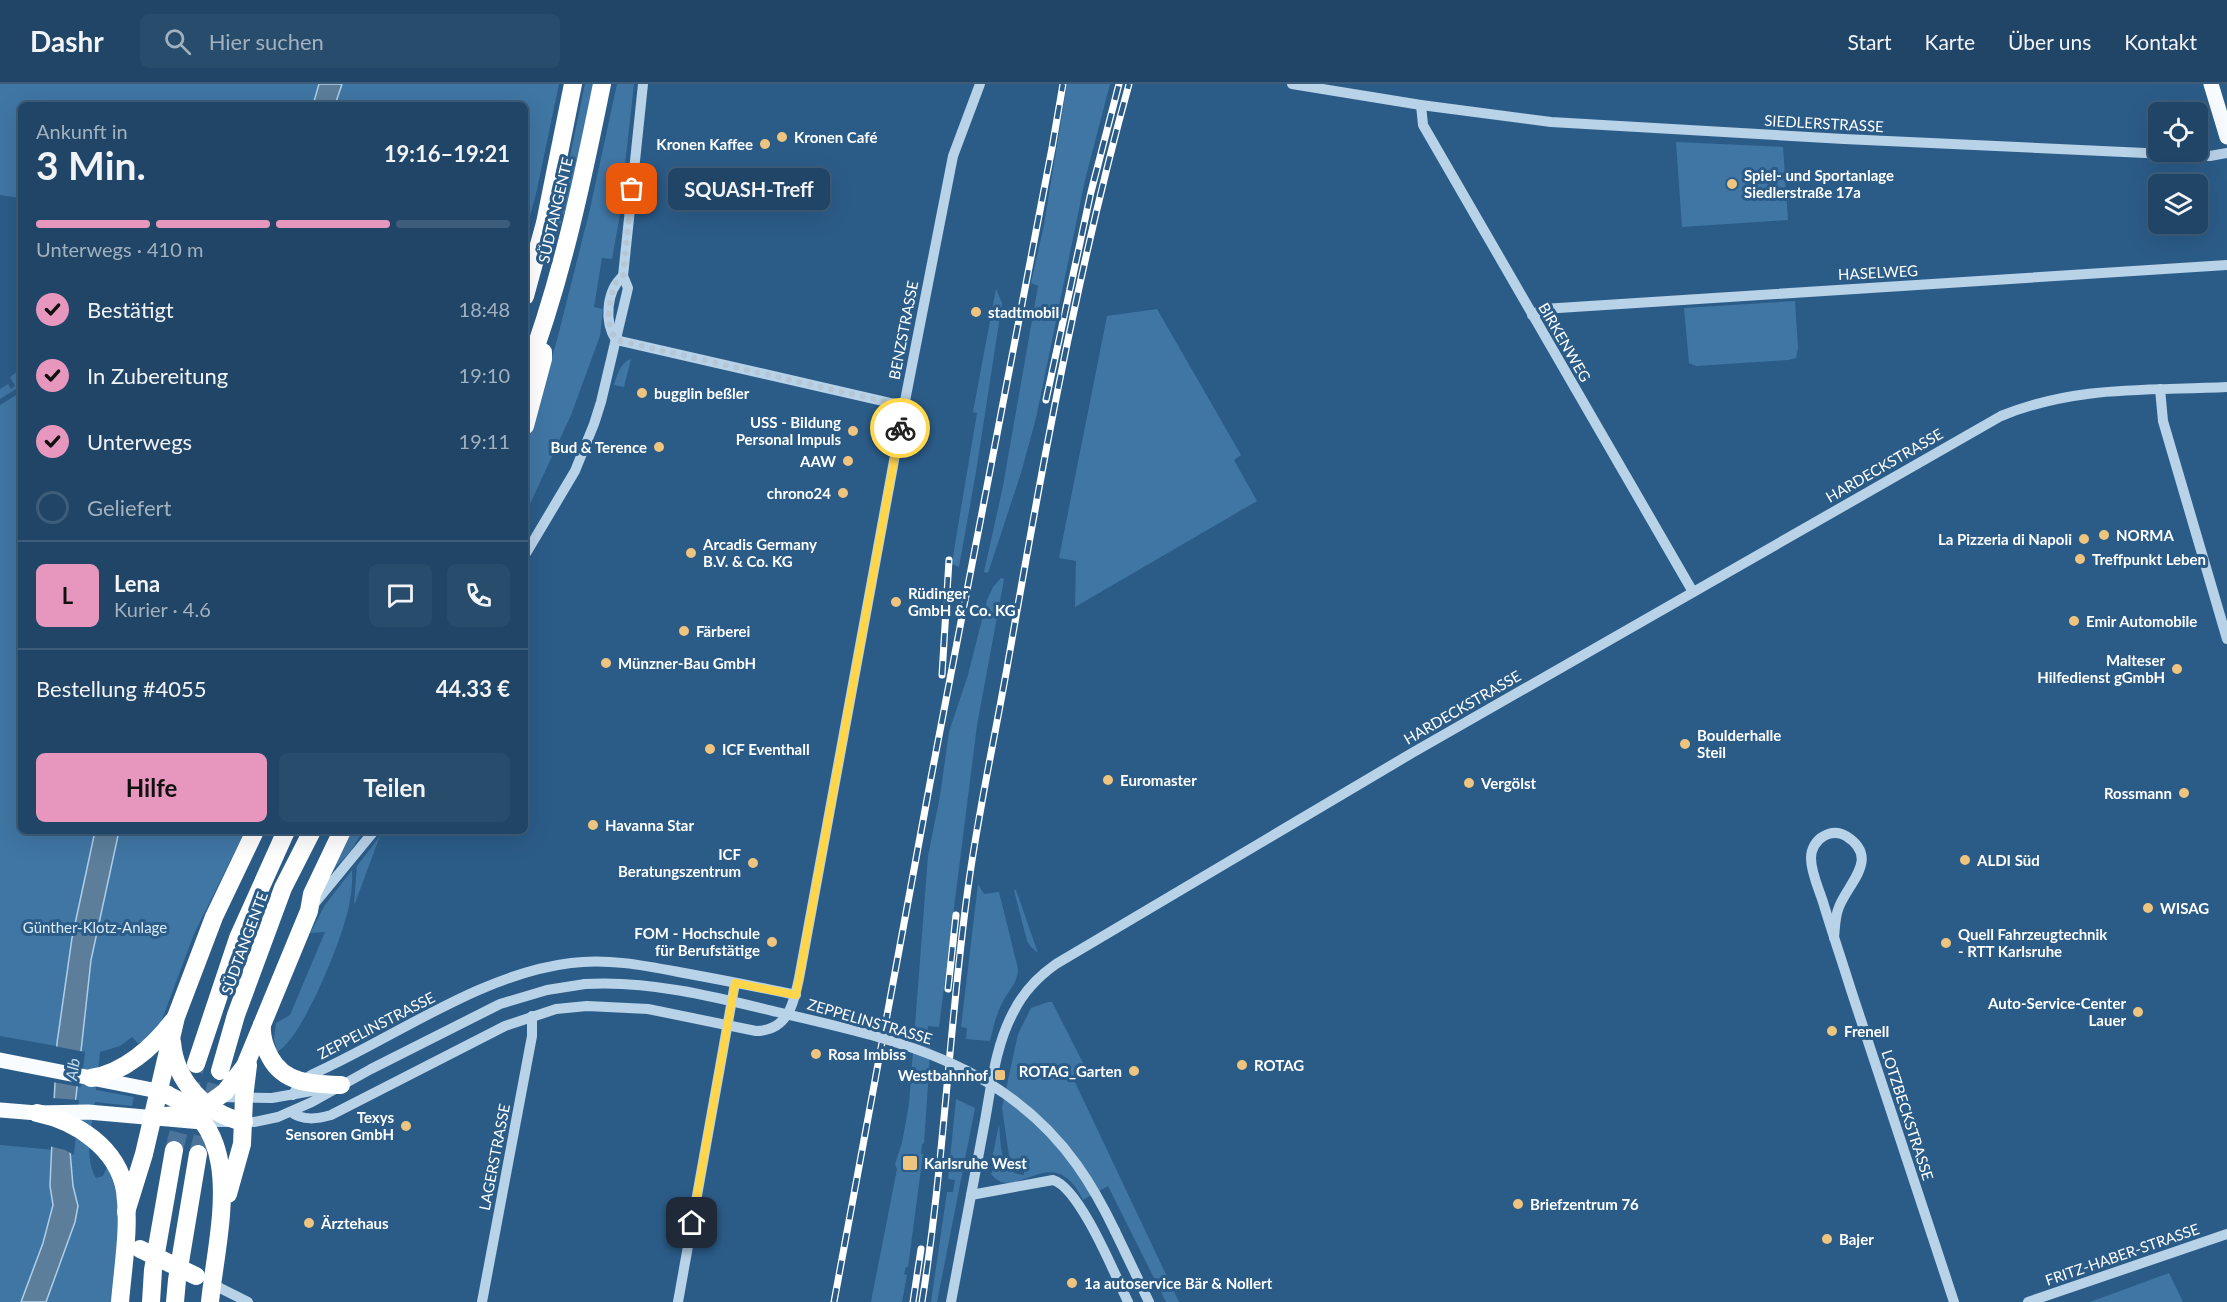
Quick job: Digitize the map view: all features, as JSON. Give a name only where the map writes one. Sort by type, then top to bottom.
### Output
[{"type":"highway","name":"SÜDTANGENTE","points":[[528,285],[545,223],[573,84]]},
{"type":"highway","name":"SÜDTANGENTE","points":[[528,368],[572,226],[602,84]]},
{"type":"highway","points":[[528,415],[543,359],[542,326]]},
{"type":"highway","points":[[126,1212],[144,1154],[174,1024],[214,917],[254,834]]},
{"type":"highway","name":"SÜDTANGENTE","points":[[196,1064],[238,938],[285,834]]},
{"type":"highway","name":"SÜDTANGENTE","points":[[219,1071],[236,1015],[283,888],[310,834]]},
{"type":"highway","points":[[144,1154],[155,1138],[176,1120],[203,1106],[239,1077],[309,911],[312,894],[341,834]]},
{"type":"highway","points":[[262,1021],[262,1041],[272,1061],[297,1088],[341,1085]]},
{"type":"highway","points":[[91,1078],[113,1071],[140,1054],[174,1024]]},
{"type":"highway","points":[[174,1024],[175,1061],[185,1081],[203,1106],[221,1164],[222,1213]]},
{"type":"highway","points":[[133,1247],[206,1288],[222,1213],[241,1152],[244,1098],[250,1054]]},
{"type":"highway","points":[[159,1092],[244,1122]]},
{"type":"highway","points":[[153,1118],[244,1098]]},
{"type":"highway","points":[[37,1113],[68,1122],[86,1133],[102,1148],[118,1170],[125,1191],[126,1212],[133,1247],[120,1302]]},
{"type":"highway","points":[[151,1302],[153,1270],[174,1150]]},
{"type":"highway","points":[[175,1302],[180,1258],[198,1154]]},
{"type":"main road","points":[[2211,84],[2227,137]]},
{"type":"main road","points":[[1,1060],[159,1092]]},
{"type":"main road","points":[[0,1110],[37,1113],[88,1112],[176,1120]]},
{"type":"street","points":[[643,84],[623,276],[614,284],[608,321],[611,333],[616,340],[904,406]]},
{"type":"street","name":"BENZSTRASSE","points":[[728,1025],[756,1031],[772,1028],[788,1017],[796,995],[904,406],[953,156],[960,132],[980,84]]},
{"type":"street","name":"SIEDLERSTRASSE","points":[[1292,84],[1551,123],[2210,156],[2227,153]]},
{"type":"street","name":"BIRKENWEG","points":[[1420,105],[1423,125],[1693,592]]},
{"type":"street","name":"HASELWEG","points":[[1532,315],[1543,309],[2227,265]]},
{"type":"street","points":[[528,550],[552,511],[583,452],[601,402],[616,340]]},
{"type":"street","name":"HARDECKSTRASSE","points":[[951,1302],[1004,1036],[1013,1012],[1024,994],[1042,974],[1080,948],[1229,860],[2001,416],[2041,401],[2083,393],[2227,387]]},
{"type":"street","points":[[2160,389],[2163,421],[2227,639]]},
{"type":"street","name":"LOTZBECKSTRASSE","points":[[1834,938],[1840,904],[1859,872],[1861,856],[1850,838],[1833,833],[1818,841],[1812,850],[1811,860],[1834,938],[1954,1302]]},
{"type":"street","points":[[309,911],[372,834]]},
{"type":"street","name":"ZEPPELINSTRASSE","points":[[244,1098],[297,1088],[464,997],[512,977],[572,962],[618,962],[796,995]]},
{"type":"street","points":[[678,1302],[735,983]]},
{"type":"street","name":"ZEPPELINSTRASSE","points":[[244,1122],[264,1120],[291,1112],[458,1025],[513,999],[547,990],[585,984],[623,984],[762,1008],[871,1034],[935,1055],[965,1069],[1001,1091],[1040,1123],[1064,1148],[1101,1203],[1149,1300]]},
{"type":"street","name":"ZEPPELINSTRASSE","points":[[291,1112],[315,1119],[339,1111],[479,1038],[531,1016],[556,1009],[616,1006],[648,1009],[728,1025]]},
{"type":"street","name":"LAGERSTRASSE","points":[[482,1302],[532,1036],[531,1016]]},
{"type":"street","points":[[972,1195],[1053,1180],[1064,1185],[1071,1192],[1092,1226],[1128,1302]]},
{"type":"street","name":"FRITZ-HABER-STRASSE","points":[[2028,1302],[2227,1234]]},
{"type":"street","points":[[206,1288],[248,1302]]},
{"type":"green space","points":[[0,84],[559,84],[528,224],[528,102],[18,102],[18,198],[0,195]]},
{"type":"green space","points":[[585,84],[593,84],[572,186],[561,224],[556,233],[560,195]]},
{"type":"green space","points":[[617,84],[634,84],[625,165],[615,165],[611,207],[621,209],[612,259],[602,258],[594,307],[603,309],[600,336],[571,415],[528,508],[528,441],[557,340],[590,209]]},
{"type":"green space","points":[[1067,84],[1110,84],[1085,180],[1036,418],[1021,473],[988,573],[984,572],[1003,486],[1038,286],[1031,283],[1044,225]]},
{"type":"green space","name":"Spiel- und Sportanlage Siedlerstraße 17a","points":[[1676,142],[1783,147],[1788,220],[1682,227]]},
{"type":"green space","points":[[996,289],[1002,303],[959,567],[952,564],[977,413],[973,412]]},
{"type":"green space","points":[[1795,301],[1798,348],[1796,358],[1696,366],[1689,363],[1684,308]]},
{"type":"green space","points":[[1157,309],[1241,455],[1234,460],[1257,501],[1075,607],[1076,561],[1059,558],[1107,316]]},
{"type":"green space","points":[[631,359],[624,387],[614,385],[622,366]]},
{"type":"green space","points":[[18,371],[18,388],[0,399],[0,389],[8,384],[11,389],[15,386],[10,377]]},
{"type":"green space","name":"Günther-Klotz-Anlage","points":[[18,394],[18,834],[244,834],[194,934],[161,1022],[144,1049],[132,1037],[120,1046],[100,1052],[96,1090],[134,1097],[132,1106],[95,1102],[89,1150],[96,1178],[103,1176],[107,1167],[117,1199],[119,1233],[113,1302],[0,1302],[0,1145],[55,1150],[73,1049],[0,1036],[0,405]]},
{"type":"green space","points":[[1001,578],[1004,579],[977,725],[939,1027],[928,1026],[927,1038],[931,1040],[924,1143],[922,1144],[921,1154],[923,1154],[908,1267],[904,1274],[907,1275],[902,1302],[871,1302],[897,1169],[895,1164],[902,1143],[909,1104],[928,856],[940,796],[949,732],[968,675],[987,600],[993,587]]},
{"type":"green space","points":[[347,834],[361,834],[350,852],[332,871]]},
{"type":"green space","points":[[380,836],[355,903],[354,903],[357,866]]},
{"type":"green space","points":[[352,870],[352,889],[348,909],[327,972],[297,1030],[287,1044],[277,1052],[274,1039],[276,1023],[290,1015],[325,932],[310,933],[325,905]]},
{"type":"green space","points":[[978,884],[984,894],[999,892],[1018,969],[1015,983],[998,1012],[990,1041],[966,1039],[967,1028],[961,1027]]},
{"type":"green space","points":[[1014,890],[1016,890],[1038,953],[1027,941]]},
{"type":"green space","points":[[1052,1002],[1085,1067],[1073,1078],[1179,1302],[1166,1302],[1108,1186],[1083,1200],[1071,1182],[1059,1174],[1035,1175],[1012,1183],[1001,1182],[991,1174],[994,1168],[992,1159],[999,1124],[1001,1148],[1006,1164],[1016,1174],[1024,1175],[1024,1170],[1015,1166],[1009,1156],[1002,1108],[1018,1034],[1031,1008]]},
{"type":"green space","points":[[956,1099],[975,1108],[937,1302],[931,1302],[947,1192],[953,1192],[955,1180],[948,1179]]},
{"type":"green space","points":[[2169,1273],[2183,1302],[2090,1302]]},
{"type":"water","points":[[319,84],[342,84],[336,102],[314,102]]},
{"type":"water","name":"Alb","points":[[94,834],[118,834],[91,960],[70,1151],[73,1186],[78,1206],[75,1222],[46,1302],[21,1302],[43,1243],[53,1205],[50,1186],[57,1043],[72,938]]},
{"type":"pier","points":[[54,1046],[85,1052],[81,1087],[52,1082]]},
{"type":"pier","points":[[52,1098],[79,1100],[74,1155],[49,1146]]},
{"type":"tunnel","points":[[174,1150],[196,1064]]},
{"type":"tunnel","points":[[198,1154],[220,1071]]},
{"type":"railway","points":[[834,1302],[1063,84]]},
{"type":"railway","points":[[1046,400],[1091,192],[1119,84]]},
{"type":"railway","points":[[922,1302],[936,1199],[961,940],[976,833],[1061,374],[1092,229],[1129,84]]},
{"type":"railway","points":[[942,675],[949,560]]},
{"type":"railway","points":[[948,989],[956,915]]},
{"type":"railway","points":[[913,1302],[921,1249]]},
{"type":"way so far","points":[[632,189],[623,276],[614,284],[609,309],[608,321],[611,333],[616,340],[904,406],[900,428]]},
{"type":"place","name":"Kronen Café","points":[[782,137]]},
{"type":"place","name":"Kronen Kaffee","points":[[765,144]]},
{"type":"place","name":"Spiel- und Sportanlage Siedlerstraße 17a","points":[[1732,184]]},
{"type":"place","name":"SQUASH-Treff","points":[[632,189]]},
{"type":"place","name":"stadtmobil","points":[[976,312]]},
{"type":"place","name":"bugglin beßler","points":[[642,393]]},
{"type":"place","name":"USS - Bildung Personal Impuls","points":[[853,431]]},
{"type":"place","name":"Bud & Terence","points":[[659,447]]},
{"type":"place","name":"AAW","points":[[848,461]]},
{"type":"place","name":"chrono24","points":[[843,493]]},
{"type":"place","name":"NORMA","points":[[2104,535]]},
{"type":"place","name":"La Pizzeria di Napoli","points":[[2084,539]]},
{"type":"place","name":"Arcadis Germany B.V. & Co. KG","points":[[691,553]]},
{"type":"place","name":"Treffpunkt Leben","points":[[2080,559]]},
{"type":"place","name":"Rüdinger GmbH & Co. KG","points":[[896,602]]},
{"type":"place","name":"Emir Automobile","points":[[2074,621]]},
{"type":"place","name":"Färberei","points":[[684,631]]},
{"type":"place","name":"Münzner-Bau GmbH","points":[[606,663]]},
{"type":"place","name":"Malteser Hilfedienst gGmbH","points":[[2177,669]]},
{"type":"place","name":"Boulderhalle Steil","points":[[1685,744]]},
{"type":"place","name":"ICF Eventhall","points":[[710,749]]},
{"type":"place","name":"Euromaster","points":[[1108,780]]},
{"type":"place","name":"Vergölst","points":[[1469,783]]},
{"type":"place","name":"Rossmann","points":[[2184,793]]},
{"type":"place","name":"Havanna Star","points":[[593,825]]},
{"type":"place","name":"ALDI Süd","points":[[1965,860]]},
{"type":"place","name":"ICF Beratungszentrum","points":[[753,863]]},
{"type":"place","name":"WISAG","points":[[2148,908]]},
{"type":"place","name":"FOM - Hochschule für Berufstätige","points":[[772,942]]},
{"type":"place","name":"Quell Fahrzeugtechnik - RTT Karlsruhe","points":[[1946,943]]},
{"type":"place","name":"Auto-Service-Center Lauer","points":[[2138,1012]]},
{"type":"place","name":"Frenell","points":[[1832,1031]]},
{"type":"place","name":"Rosa Imbiss","points":[[816,1054]]},
{"type":"place","name":"ROTAG","points":[[1242,1065]]},
{"type":"place","name":"ROTAG_Garten","points":[[1134,1071]]},
{"type":"place","name":"Westbahnhof","points":[[1000,1075]]},
{"type":"place","name":"Texys Sensoren GmbH","points":[[406,1126]]},
{"type":"place","name":"Karlsruhe West","points":[[910,1163]]},
{"type":"place","name":"Briefzentrum 76","points":[[1518,1204]]},
{"type":"place","name":"Ärztehaus","points":[[309,1223]]},
{"type":"place","name":"Bajer","points":[[1827,1239]]},
{"type":"place","name":"1a autoservice Bär & Nollert","points":[[1072,1283]]},
{"type":"route","points":[[692,1223],[735,983],[796,995],[900,428]]}]
